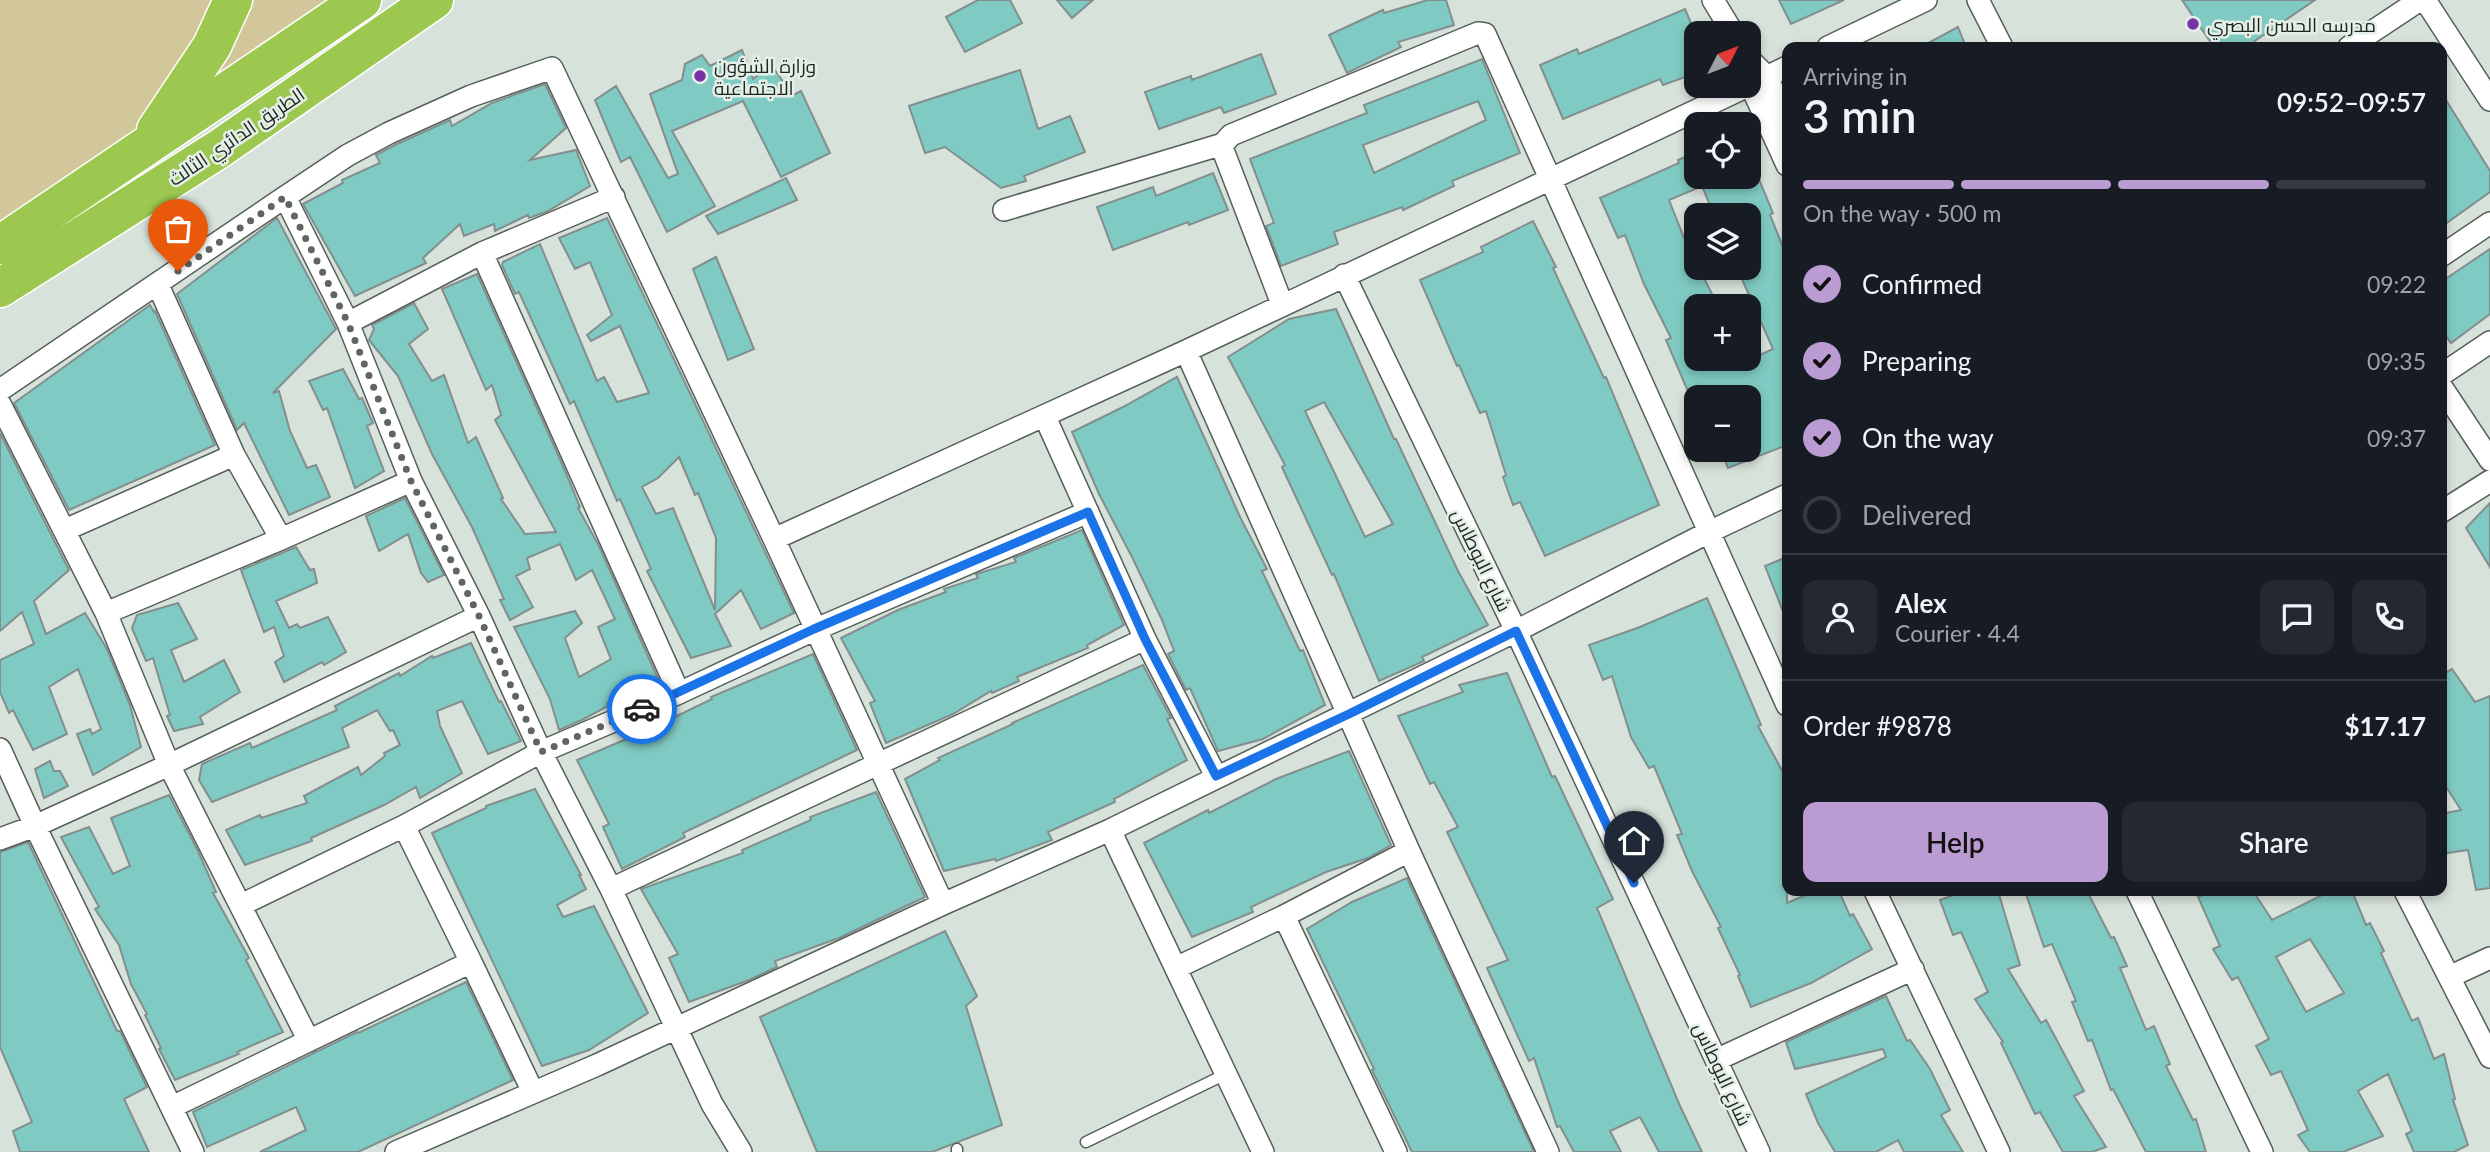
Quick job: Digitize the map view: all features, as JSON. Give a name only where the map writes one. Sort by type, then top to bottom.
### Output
[{"type":"highway","points":[[145,147],[212,46],[233,0]]},
{"type":"highway","points":[[0,245],[362,0]]},
{"type":"highway","name":"الطريق الدائري الثالث","points":[[0,288],[219,149],[434,0]]},
{"type":"street","points":[[1713,0],[1726,21]]},
{"type":"street","points":[[1838,42],[1926,0]]},
{"type":"street","points":[[1978,0],[1999,42]]},
{"type":"street","points":[[2358,42],[2422,0],[2490,100]]},
{"type":"street","points":[[1004,210],[1223,144],[1231,135],[1483,33],[1782,694]]},
{"type":"street","points":[[0,390],[348,155],[389,133],[471,96],[549,68],[556,71],[943,904]]},
{"type":"street","points":[[1761,77],[1782,69]]},
{"type":"street","points":[[1761,91],[1782,115]]},
{"type":"street","points":[[774,539],[1045,417],[1550,180],[1717,98]]},
{"type":"street","points":[[1759,98],[1782,153]]},
{"type":"street","points":[[1223,144],[1282,304]]},
{"type":"street","points":[[285,197],[348,323],[411,481],[737,1151]]},
{"type":"street","points":[[348,323],[482,253],[614,197]]},
{"type":"street","points":[[2447,252],[2490,223]]},
{"type":"street","points":[[482,253],[679,693]]},
{"type":"street","name":"شارع البوطاس","points":[[1344,275],[1516,631],[1759,1152]]},
{"type":"street","points":[[158,285],[234,455],[281,539]]},
{"type":"street","points":[[2447,371],[2490,342]]},
{"type":"street","points":[[1186,351],[1409,851],[1548,1152]]},
{"type":"street","points":[[2447,395],[2490,460]]},
{"type":"street","points":[[0,404],[106,613],[169,765],[309,1041]]},
{"type":"street","points":[[1045,417],[1145,639],[1216,776]]},
{"type":"street","points":[[65,530],[234,455]]},
{"type":"street","points":[[106,613],[411,481]]},
{"type":"street","points":[[2447,508],[2490,481]]},
{"type":"street","points":[[396,1152],[434,1144],[533,1092],[1110,830],[1782,497]]},
{"type":"street","points":[[241,905],[404,826],[541,752],[679,693],[814,629],[1088,512]]},
{"type":"street","points":[[0,839],[35,826],[169,765],[479,616]]},
{"type":"street","points":[[611,889],[1145,639]]},
{"type":"street","points":[[0,749],[193,1152]]},
{"type":"street","points":[[404,826],[533,1092]]},
{"type":"street","points":[[1110,830],[1263,1152]]},
{"type":"street","points":[[1176,968],[1409,851]]},
{"type":"street","points":[[1877,896],[1999,1152]]},
{"type":"street","points":[[2139,896],[2262,1152]]},
{"type":"street","points":[[2408,896],[2490,1057]]},
{"type":"street","points":[[1284,916],[1396,1152]]},
{"type":"street","points":[[2449,977],[2490,958]]},
{"type":"street","points":[[172,1107],[471,962]]},
{"type":"street","points":[[1716,1060],[1913,969]]},
{"type":"lane","points":[[1086,1142],[1226,1073]]},
{"type":"shaded area","points":[[0,0],[226,0],[142,139],[0,233]]},
{"type":"shaded area","points":[[235,0],[352,0],[155,138]]},
{"type":"building","points":[[978,0],[1010,0],[1022,23],[965,52],[946,17]]},
{"type":"building","points":[[1057,0],[1093,0],[1072,18]]},
{"type":"building","points":[[1428,0],[1446,0],[1454,25],[1398,42],[1401,47],[1347,73],[1329,35],[1383,10],[1384,13]]},
{"type":"building","points":[[1779,0],[1844,0],[1791,24]]},
{"type":"building","points":[[2182,0],[2315,0],[2253,42],[2211,42]]},
{"type":"building","points":[[1685,9],[1690,21],[1684,21],[1684,77],[1663,85],[1660,79],[1563,119],[1540,65],[1577,49],[1579,54]]},
{"type":"building","points":[[1958,27],[1964,42],[1930,42]]},
{"type":"building","points":[[742,50],[753,79],[771,65],[793,95],[801,91],[830,153],[781,177],[743,101],[672,131],[715,206],[667,232],[630,157],[621,162],[595,100],[616,86],[668,178],[678,174],[650,94],[682,80],[685,64],[702,55],[710,66]]},
{"type":"building","points":[[1261,54],[1276,94],[1224,113],[1221,107],[1159,129],[1145,92],[1191,76],[1192,80]]},
{"type":"building","points":[[1482,59],[1520,153],[1452,181],[1454,186],[1403,210],[1402,207],[1334,232],[1338,244],[1281,266],[1266,226],[1274,223],[1250,159],[1367,113],[1364,105]],"holes":[[[1478,101],[1486,120],[1374,173],[1363,145]]]},
{"type":"building","points":[[1020,70],[1038,129],[1070,116],[1085,152],[1024,176],[1026,181],[1001,188],[945,147],[925,153],[909,106]]},
{"type":"building","points":[[545,84],[566,128],[530,160],[576,150],[590,186],[548,211],[529,218],[528,215],[495,231],[494,224],[464,236],[460,224],[423,258],[426,263],[355,296],[303,204],[343,183],[342,180],[380,163],[376,155],[395,145],[450,120],[452,126],[492,103]]},
{"type":"building","points":[[2447,102],[2490,171],[2490,192],[2447,223]]},
{"type":"building","points":[[1684,157],[1684,189],[1695,189],[1669,200],[1684,238],[1684,280],[1705,280],[1712,294],[1684,294],[1684,371],[1761,371],[1761,354],[1773,349],[1761,322],[1761,294],[1749,294],[1742,280],[1761,280],[1761,203],[1709,203],[1703,189],[1761,189],[1761,184],[1782,245],[1782,447],[1761,455],[1761,385],[1685,385],[1666,340],[1671,338],[1644,284],[1625,235],[1618,238],[1600,198],[1679,163],[1678,160]]},
{"type":"building","points":[[1213,173],[1228,210],[1113,250],[1097,207],[1153,187],[1156,196]]},
{"type":"building","points":[[786,178],[797,200],[718,234],[706,216]]},
{"type":"building","points":[[277,218],[336,329],[273,393],[279,391],[290,431],[307,468],[316,465],[330,497],[289,515],[244,423],[237,430],[177,294]]},
{"type":"building","points":[[607,218],[794,613],[761,629],[741,590],[715,614],[731,646],[691,658],[647,571],[651,569],[620,499],[617,501],[574,401],[570,404],[519,292],[515,294],[502,265],[503,262],[540,244],[597,381],[604,377],[617,402],[649,393],[620,326],[591,341],[587,335],[612,315],[590,262],[575,269],[559,238]],"holes":[[[679,457],[695,495],[698,493],[716,538],[715,610],[673,508],[656,514],[642,487],[658,478]]]},
{"type":"building","points":[[1533,221],[1604,378],[1606,377],[1659,505],[1545,556],[1520,502],[1513,505],[1486,411],[1480,413],[1420,280],[1483,252],[1481,247]]},
{"type":"building","points":[[2490,249],[2490,314],[2451,343],[2447,337],[2447,278]]},
{"type":"building","points":[[716,257],[754,349],[728,360],[693,269]]},
{"type":"building","points":[[477,274],[563,466],[580,507],[578,508],[599,546],[659,681],[607,703],[608,706],[559,730],[550,699],[514,627],[575,611],[582,623],[565,638],[579,677],[611,659],[598,627],[615,619],[592,570],[576,580],[560,544],[527,558],[530,569],[516,576],[533,607],[510,620],[500,600],[504,599],[472,527],[432,454],[398,376],[369,340],[374,329],[372,325],[414,303],[428,329],[409,344],[432,381],[444,375],[468,443],[476,437],[503,498],[501,499],[525,534],[556,532],[495,420],[501,415],[492,385],[486,390],[442,289]]},
{"type":"building","points":[[150,305],[215,445],[69,510],[14,403]]},
{"type":"building","points":[[1336,309],[1394,439],[1458,571],[1488,625],[1422,657],[1424,661],[1379,681],[1334,574],[1332,575],[1282,467],[1285,465],[1228,357],[1289,319]],"holes":[[[1324,402],[1393,524],[1365,537],[1305,411]]]},
{"type":"building","points":[[343,369],[359,399],[362,398],[373,423],[367,426],[384,471],[355,488],[327,408],[323,410],[309,381]]},
{"type":"building","points":[[1177,377],[1241,519],[1267,569],[1262,571],[1300,651],[1303,650],[1325,705],[1263,739],[1218,751],[1190,688],[1186,690],[1168,654],[1174,651],[1162,620],[1099,494],[1072,432]]},
{"type":"building","points":[[0,433],[69,570],[34,601],[46,634],[85,613],[107,649],[130,705],[141,747],[93,775],[77,734],[90,729],[92,734],[101,729],[78,669],[49,687],[67,734],[33,750],[13,710],[9,713],[0,692],[0,660],[34,644],[22,612],[0,631]]},
{"type":"building","points":[[1726,462],[1743,462],[1728,468]]},
{"type":"building","points":[[405,498],[444,575],[428,582],[421,573],[408,534],[379,551],[366,516]]},
{"type":"building","points":[[2490,503],[2490,567],[2466,528]]},
{"type":"building","points":[[1082,530],[1124,625],[1087,645],[1088,648],[1017,677],[1019,681],[992,693],[991,691],[953,714],[886,743],[870,703],[875,701],[841,638],[898,610],[946,592],[944,589],[978,578],[976,574],[1016,562],[1014,558]]},
{"type":"building","points":[[296,547],[310,570],[314,569],[317,583],[276,601],[289,628],[297,624],[300,628],[328,617],[346,652],[324,665],[322,662],[284,682],[275,662],[284,656],[274,627],[264,632],[241,570]]},
{"type":"building","points":[[1782,559],[1782,609],[1765,566]]},
{"type":"building","points":[[1707,598],[1761,725],[1758,726],[1782,771],[1782,896],[1787,896],[1787,903],[1803,896],[1841,896],[1850,916],[1853,914],[1872,949],[1811,983],[1751,1007],[1738,976],[1740,975],[1718,928],[1721,927],[1677,835],[1682,834],[1654,766],[1649,768],[1631,737],[1612,676],[1603,680],[1589,645],[1640,627]]},
{"type":"building","points":[[178,603],[197,639],[171,650],[184,682],[224,660],[240,692],[200,717],[203,724],[174,731],[167,716],[170,715],[153,658],[146,661],[132,628],[137,615]]},
{"type":"building","points":[[471,643],[521,741],[488,754],[462,701],[437,711],[440,726],[462,773],[420,798],[416,787],[384,805],[311,838],[312,841],[245,865],[226,830],[260,815],[261,818],[307,803],[304,796],[358,767],[361,775],[385,756],[384,753],[400,745],[393,730],[390,731],[377,710],[342,728],[349,747],[212,802],[199,780],[202,764],[250,743],[252,748],[337,710],[335,706],[399,673],[400,676],[432,656],[433,658]]},
{"type":"building","points":[[813,654],[857,750],[683,833],[685,837],[622,869],[603,827],[609,824],[577,760],[650,729],[712,699],[711,697]]},
{"type":"building","points":[[1143,665],[1171,718],[1167,719],[1187,760],[1114,799],[1115,802],[1048,832],[1052,840],[996,861],[995,859],[944,871],[905,779],[940,760],[938,758]]},
{"type":"building","points":[[2452,669],[2475,702],[2490,696],[2490,888],[2476,890],[2468,850],[2447,853],[2447,813],[2461,810],[2447,788],[2447,672]]},
{"type":"building","points":[[1507,673],[1552,777],[1555,776],[1613,899],[1597,908],[1702,1152],[1659,1152],[1640,1117],[1610,1131],[1621,1152],[1574,1152],[1560,1126],[1557,1127],[1534,1058],[1529,1061],[1487,968],[1508,960],[1447,832],[1458,827],[1434,782],[1430,784],[1398,716],[1463,692],[1459,685]]},
{"type":"building","points":[[1349,751],[1391,845],[1368,858],[1326,872],[1251,907],[1253,912],[1192,937],[1144,843],[1276,779]]},
{"type":"building","points":[[50,761],[54,771],[60,771],[68,786],[44,798],[35,769]]},
{"type":"building","points":[[535,789],[586,889],[557,905],[563,917],[594,906],[648,1013],[589,1050],[542,1066],[432,833],[486,806]]},
{"type":"building","points":[[876,792],[925,897],[839,938],[775,961],[777,967],[749,980],[689,1002],[669,958],[678,954],[641,889],[743,853],[742,850],[811,820],[810,817]]},
{"type":"building","points":[[169,795],[198,851],[216,892],[213,893],[249,958],[246,960],[283,1032],[237,1052],[239,1054],[175,1080],[131,984],[119,945],[95,909],[99,907],[61,837],[89,827],[113,874],[130,866],[111,818]]},
{"type":"building","points":[[28,842],[117,1031],[120,1031],[147,1087],[124,1099],[149,1152],[20,1152],[13,1131],[32,1122],[0,1047],[0,852]]},
{"type":"building","points":[[1407,878],[1534,1152],[1412,1152],[1372,1070],[1374,1069],[1307,929],[1352,902]]},
{"type":"building","points":[[1951,896],[1999,896],[2020,965],[2008,969],[2041,1023],[2046,1020],[2084,1091],[2074,1096],[2106,1147],[2092,1152],[2063,1152],[2040,1112],[2035,1114],[2001,1043],[2003,1042],[1975,999],[1988,992],[1961,932],[1953,935],[1940,900]]},
{"type":"building","points":[[2027,896],[2090,896],[2111,938],[2114,937],[2127,966],[2120,968],[2146,1030],[2154,1026],[2170,1064],[2166,1066],[2193,1120],[2196,1119],[2206,1152],[2146,1152],[2113,1089],[2111,1090],[2092,1040],[2088,1041],[2072,1002],[2076,1001],[2052,944],[2044,947]]},
{"type":"building","points":[[2200,896],[2256,896],[2272,920],[2320,896],[2354,896],[2366,925],[2370,923],[2384,951],[2381,953],[2412,1021],[2418,1018],[2434,1059],[2444,1054],[2455,1099],[2453,1100],[2468,1145],[2454,1152],[2414,1152],[2406,1134],[2412,1131],[2388,1074],[2358,1091],[2383,1136],[2343,1152],[2310,1152],[2298,1135],[2308,1130],[2281,1071],[2271,1075],[2256,1046],[2269,1039],[2238,977],[2232,980],[2213,949],[2220,946],[2198,897]],"holes":[[[2310,939],[2344,993],[2306,1012],[2276,957]]]},
{"type":"building","points":[[945,931],[977,996],[966,1006],[1002,1125],[932,1152],[817,1152],[760,1017]]},
{"type":"building","points":[[466,982],[513,1080],[358,1152],[260,1152],[306,1130],[296,1107],[207,1147],[193,1112]]},
{"type":"building","points":[[1886,996],[1907,1041],[1910,1040],[1930,1069],[1950,1110],[1941,1115],[1963,1152],[1904,1152],[1898,1140],[1876,1152],[1835,1152],[1818,1123],[1806,1094],[1886,1057],[1883,1049],[1795,1069],[1786,1042]]},
{"type":"way so far","points":[[178,271],[285,197],[348,323],[411,481],[479,616],[541,752],[642,709]]},
{"type":"place","name":"مدرسه الحسن البصري","points":[[2193,24]]},
{"type":"place","name":"وزارة الشؤون الاجتماعية","points":[[700,76]]},
{"type":"route","points":[[642,709],[814,629],[1088,512],[1145,639],[1216,776],[1516,631],[1634,883]]}]
